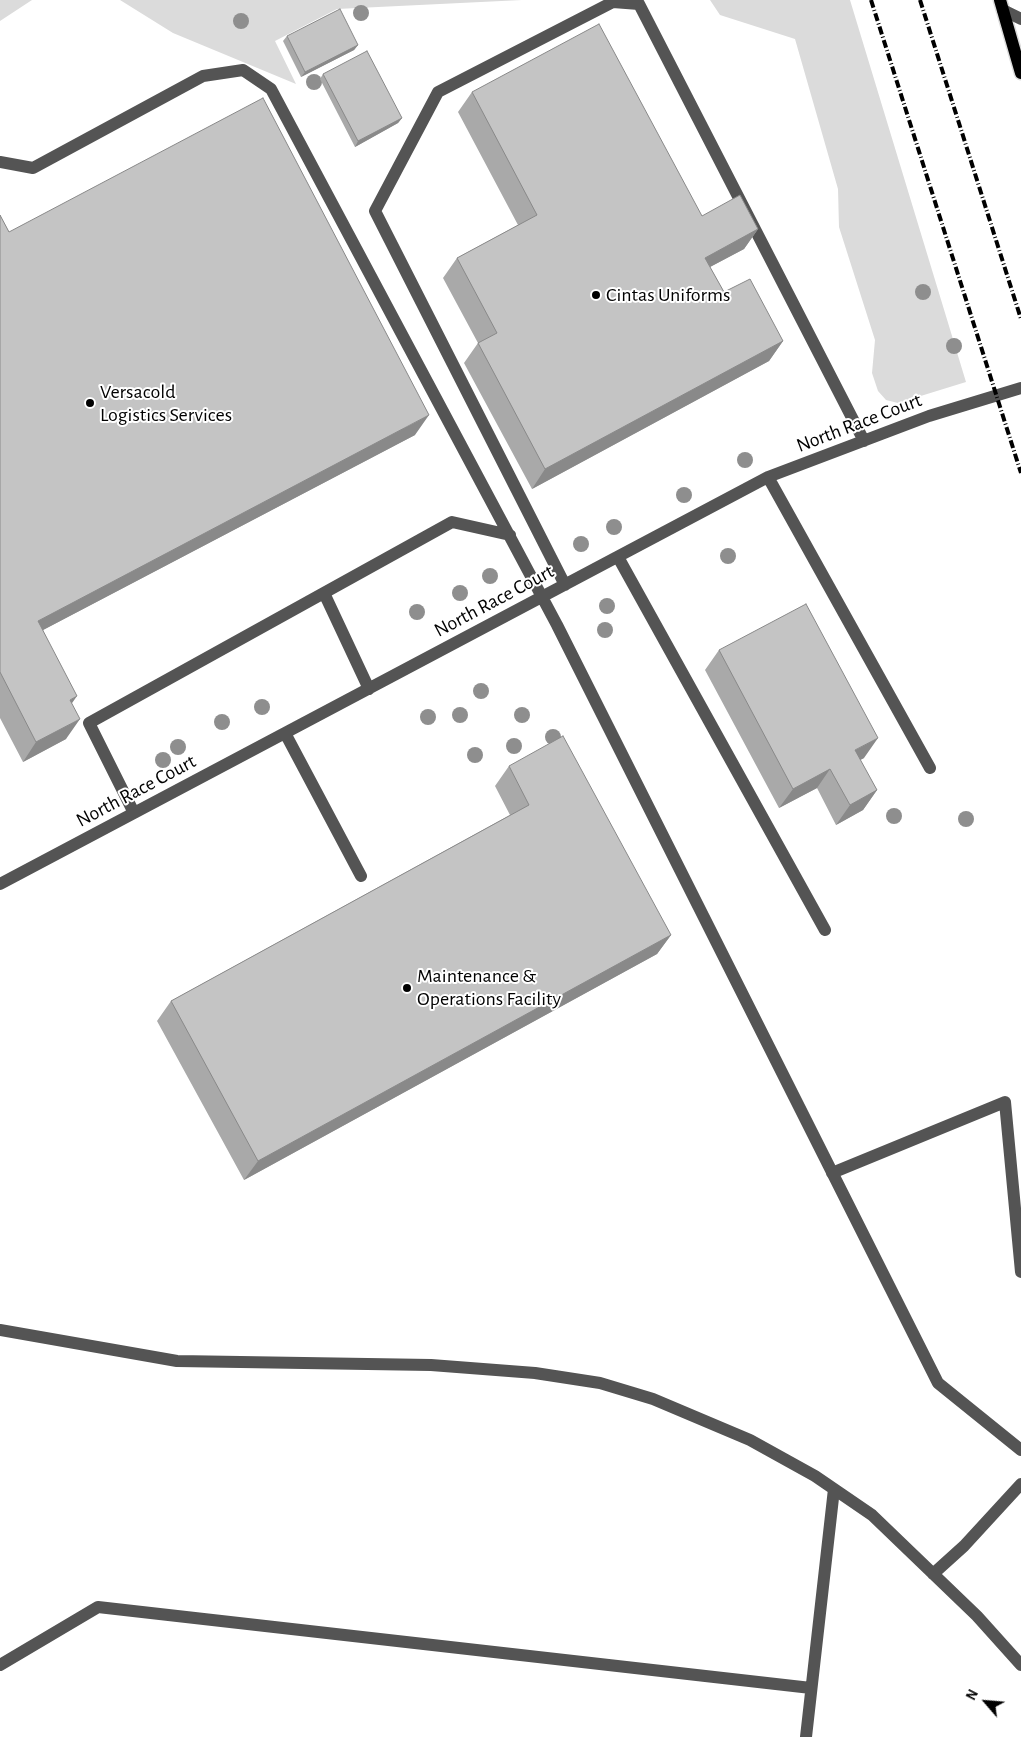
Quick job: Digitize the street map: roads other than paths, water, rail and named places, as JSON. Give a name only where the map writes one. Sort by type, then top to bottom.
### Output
[{"type":"main road","points":[[1001,5],[1021,72]]},
{"type":"street","points":[[564,585],[374,211],[438,92],[613,2],[639,4],[864,441]]},
{"type":"street","points":[[1001,5],[1021,19]]},
{"type":"street","points":[[0,162],[33,168],[203,76],[243,70],[271,89],[542,597],[938,1383],[1021,1450]]},
{"type":"street","name":"North Race Court","points":[[0,882],[768,477],[929,416],[1021,388]]},
{"type":"street","points":[[768,477],[930,768]]},
{"type":"street","points":[[134,813],[89,722],[452,522],[510,535]]},
{"type":"street","points":[[618,557],[825,930]]},
{"type":"street","points":[[324,593],[369,689]]},
{"type":"street","points":[[285,733],[361,876]]},
{"type":"street","points":[[832,1172],[1005,1102],[1021,1272]]},
{"type":"street","points":[[0,1330],[176,1361],[431,1365],[535,1373],[600,1383],[653,1399],[742,1436],[814,1476],[872,1515],[977,1616],[1021,1665]]},
{"type":"street","points":[[933,1574],[964,1546],[1021,1484]]},
{"type":"street","points":[[806,1737],[834,1489]]},
{"type":"street","points":[[0,1665],[98,1606],[811,1688]]},
{"type":"railway","points":[[871,0],[1021,473]]},
{"type":"railway","points":[[920,0],[1021,319]]},
{"type":"place","name":"Cintas Uniforms","points":[[596,295]]},
{"type":"place","name":"Versacold Logistics Services","points":[[90,403]]},
{"type":"place","name":"Maintenance & Operations Facility","points":[[407,988]]}]
